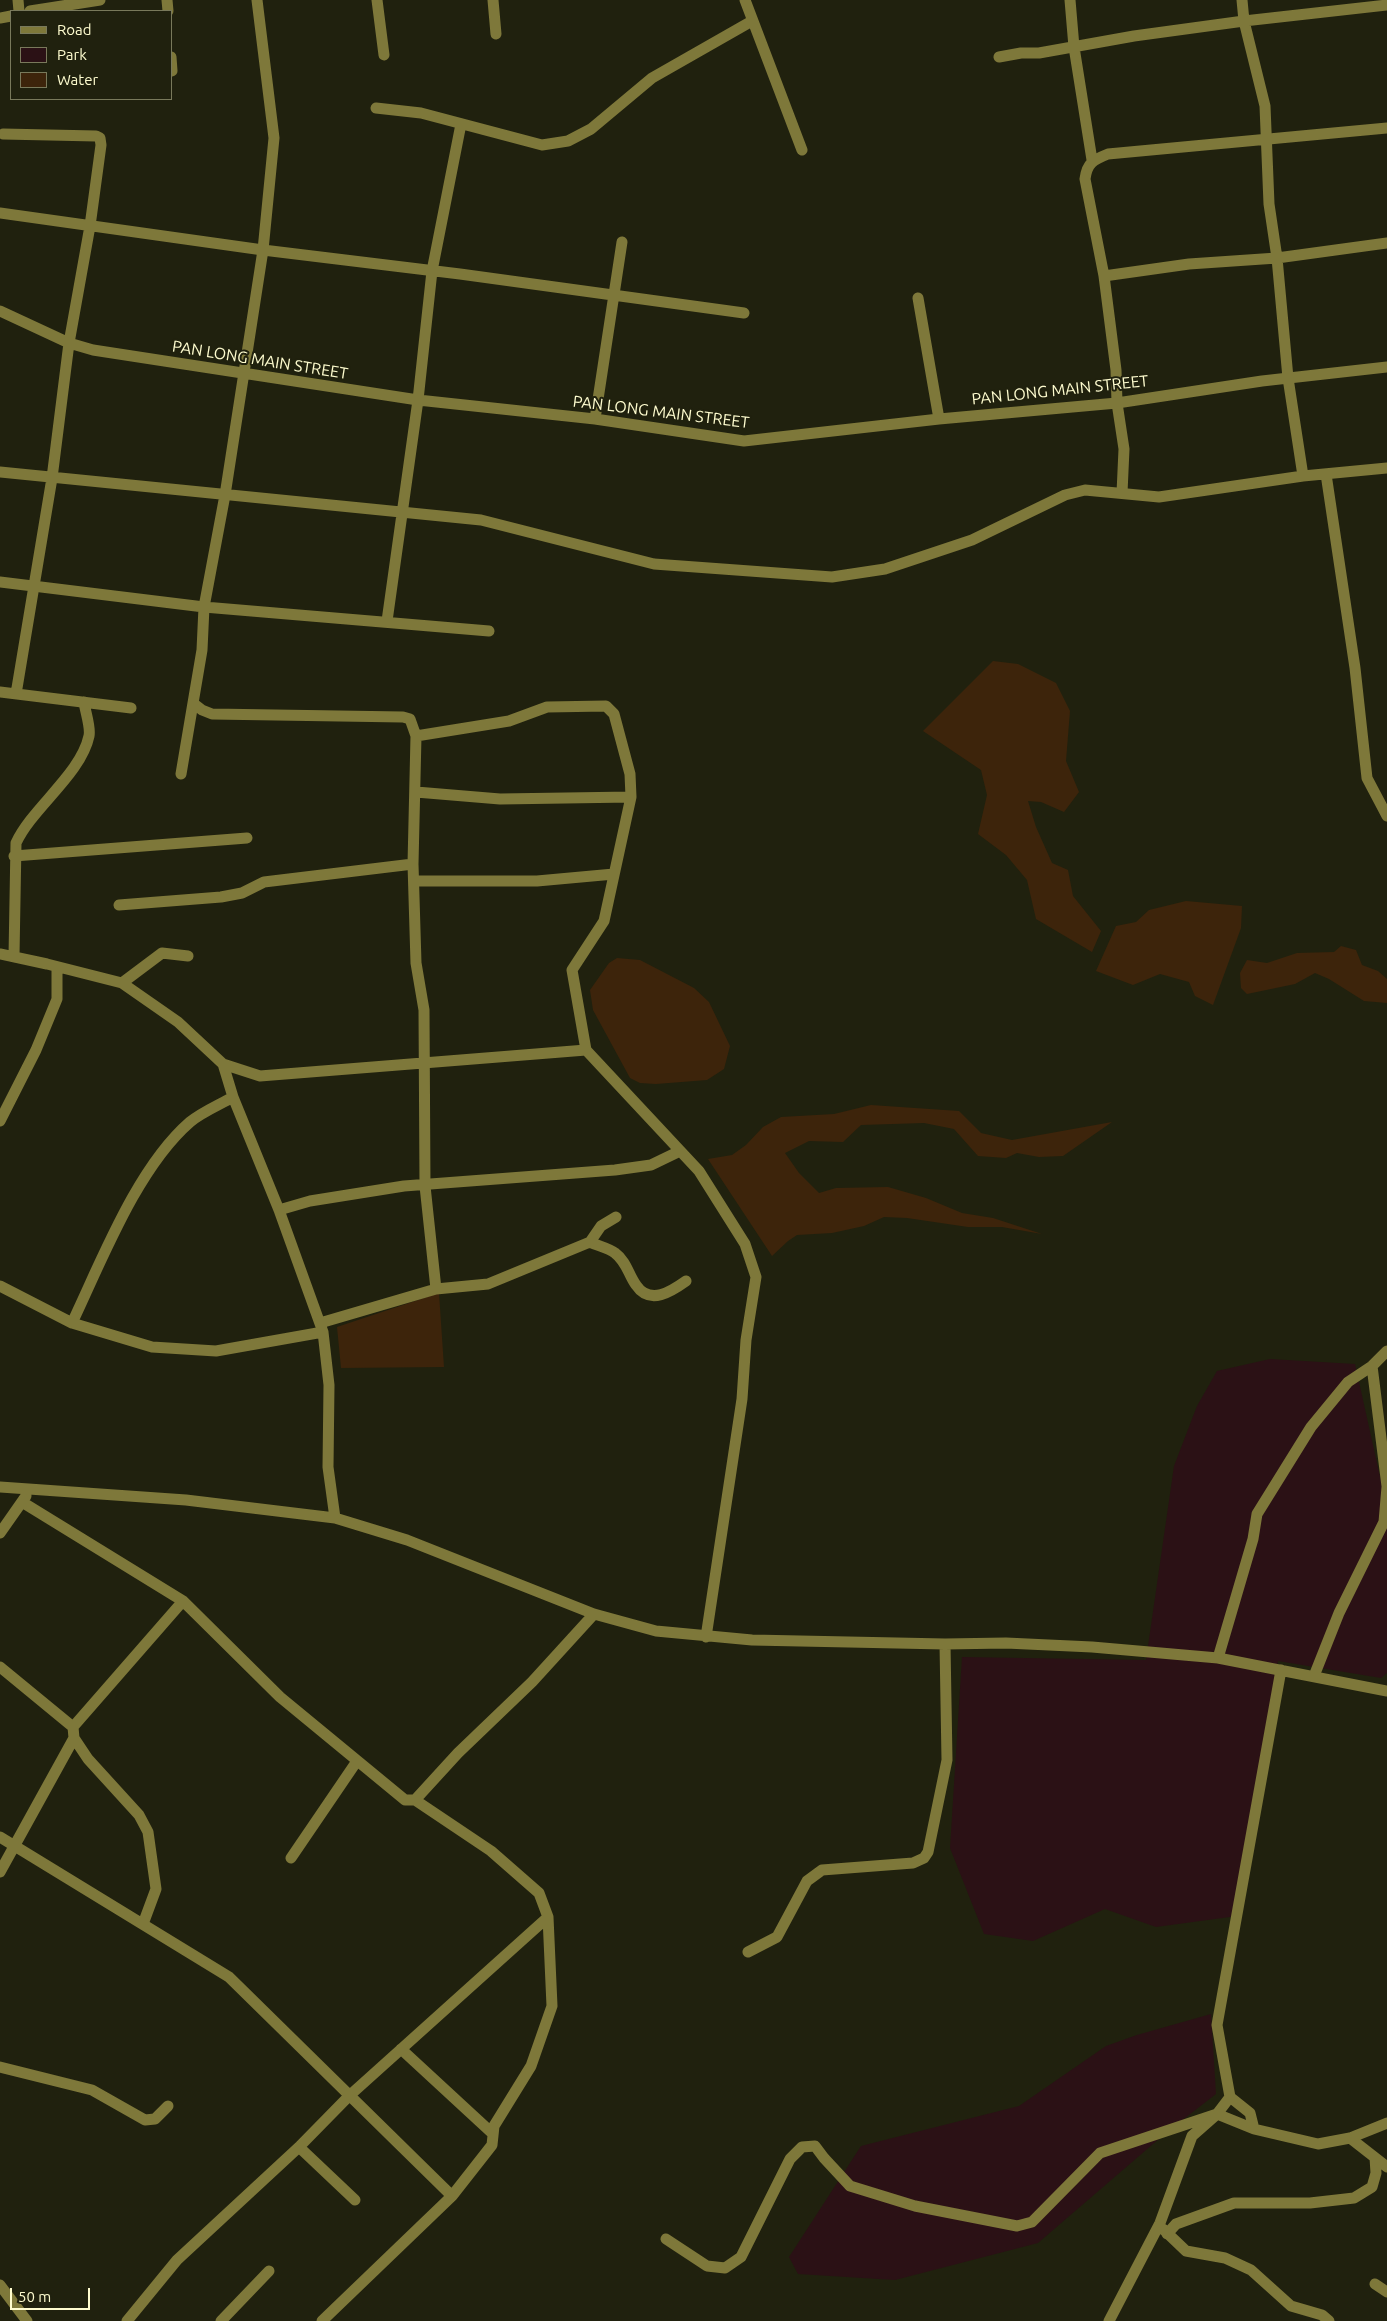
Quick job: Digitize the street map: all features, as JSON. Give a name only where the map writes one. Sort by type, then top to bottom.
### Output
[{"type":"street","points":[[44,10],[102,0]]},
{"type":"street","points":[[181,774],[202,650],[204,607],[226,495],[263,250],[274,138],[257,0]]},
{"type":"street","points":[[377,0],[384,55]]},
{"type":"street","points":[[493,0],[496,34]]},
{"type":"street","points":[[745,0],[802,150]]},
{"type":"street","points":[[1070,0],[1074,48],[1092,160]]},
{"type":"street","points":[[1242,0],[1244,21],[1265,106],[1269,204],[1277,258],[1288,378],[1303,476]]},
{"type":"street","points":[[999,57],[1074,48],[1134,36],[1244,21],[1387,5]]},
{"type":"street","points":[[376,108],[421,114],[542,145],[568,141],[591,129],[652,78],[752,21]]},
{"type":"street","points":[[387,621],[418,400],[432,271],[461,124]]},
{"type":"street","points":[[1122,493],[1124,449],[1117,403],[1117,379],[1104,276],[1085,179],[1086,169],[1092,160],[1108,154],[1266,141],[1387,128]]},
{"type":"street","points":[[3,134],[96,136],[100,138],[101,145],[90,226],[69,343],[52,478],[16,694]]},
{"type":"street","points":[[0,213],[263,250],[744,313]]},
{"type":"street","points":[[595,419],[622,242]]},
{"type":"street","points":[[1104,276],[1189,264],[1277,258],[1387,243]]},
{"type":"street","points":[[918,298],[939,419]]},
{"type":"street","name":"PAN LONG MAIN STREET","points":[[0,311],[69,343],[93,350],[418,400],[595,419],[744,440],[939,419],[1117,403],[1288,378],[1387,367]]},
{"type":"street","points":[[0,472],[480,520],[654,564],[832,577],[885,569],[972,540],[1065,495],[1084,490],[1159,497],[1303,476],[1387,468]]},
{"type":"street","points":[[1326,474],[1368,778],[1387,816]]},
{"type":"street","points":[[0,582],[204,607],[489,631]]},
{"type":"street","points":[[0,692],[131,708]]},
{"type":"street","points":[[14,956],[14,856],[16,843],[21,832],[59,786],[82,753],[90,735],[84,702]]},
{"type":"street","points":[[193,703],[202,710],[212,714],[403,717],[410,719],[416,736],[413,864],[416,963],[424,1010],[425,1186],[436,1289]]},
{"type":"street","points":[[416,736],[509,721],[547,707],[606,706],[614,714],[630,774],[631,797],[604,921],[572,970],[586,1050],[699,1172],[745,1244],[756,1277],[746,1340],[742,1399],[706,1637]]},
{"type":"street","points":[[416,792],[500,799],[631,797]]},
{"type":"street","points":[[14,856],[247,838]]},
{"type":"street","points":[[119,905],[221,897],[242,893],[264,882],[413,864]]},
{"type":"street","points":[[414,880],[537,881],[614,874]]},
{"type":"street","points":[[122,983],[162,953],[188,956]]},
{"type":"street","points":[[0,954],[122,983],[178,1022],[223,1064],[260,1076],[586,1050]]},
{"type":"street","points":[[0,1120],[36,1050],[57,999],[57,967]]},
{"type":"street","points":[[223,1064],[233,1097],[279,1210],[321,1328],[329,1385],[328,1466],[335,1518]]},
{"type":"street","points":[[72,1323],[130,1201],[172,1139],[192,1120],[233,1097]]},
{"type":"street","points":[[279,1210],[310,1201],[404,1186],[425,1186],[651,1166],[680,1151]]},
{"type":"street","points":[[0,1286],[72,1323],[152,1347],[216,1351],[321,1328],[436,1289],[488,1284],[590,1242],[602,1226],[616,1217]]},
{"type":"street","points":[[590,1242],[614,1252],[627,1266],[635,1285],[642,1292],[650,1295],[666,1294],[686,1281]]},
{"type":"street","points":[[1218,1658],[1253,1539],[1257,1514],[1311,1427],[1348,1382],[1372,1366],[1387,1351]]},
{"type":"street","points":[[1314,1676],[1339,1613],[1384,1522],[1387,1486],[1372,1366]]},
{"type":"street","points":[[0,1487],[30,1491],[186,1500],[335,1518],[407,1540],[594,1614],[656,1631],[706,1637],[945,1644],[1006,1643],[1092,1647],[1218,1658],[1386,1691]]},
{"type":"street","points":[[0,1533],[30,1491]]},
{"type":"street","points":[[22,1502],[183,1601],[280,1697],[357,1761],[405,1800],[415,1800],[491,1851],[539,1892],[548,1917],[552,2006],[531,2066],[494,2126],[492,2145],[452,2196],[322,2321]]},
{"type":"street","points":[[0,1872],[73,1732],[183,1601]]},
{"type":"street","points":[[415,1800],[458,1753],[532,1682],[594,1614]]},
{"type":"street","points":[[748,1952],[777,1937],[807,1881],[822,1870],[913,1863],[924,1858],[928,1852],[948,1760],[945,1644]]},
{"type":"street","points":[[0,1667],[73,1732],[88,1759],[139,1815],[148,1832],[156,1889],[143,1924]]},
{"type":"street","points":[[1254,2129],[1250,2113],[1230,2097],[1217,2025],[1281,1670]]},
{"type":"street","points":[[291,1858],[357,1761]]},
{"type":"street","points":[[0,1837],[229,1977],[452,2196]]},
{"type":"street","points":[[127,2321],[177,2260],[299,2147],[350,2096],[548,1917]]},
{"type":"street","points":[[401,2049],[492,2133]]},
{"type":"street","points":[[0,2066],[92,2090],[145,2120],[154,2119],[168,2106]]},
{"type":"street","points":[[1109,2321],[1160,2223],[1192,2136],[1217,2114],[1230,2097]]},
{"type":"street","points":[[666,2239],[707,2266],[724,2268],[741,2258],[790,2159],[802,2147],[815,2146],[850,2186],[915,2206],[978,2216],[1017,2226],[1032,2222],[1100,2153],[1217,2114],[1254,2129],[1318,2144],[1350,2138],[1387,2123]]},
{"type":"street","points":[[1350,2138],[1387,2167]]},
{"type":"street","points":[[299,2147],[355,2200]]},
{"type":"street","points":[[1167,2234],[1176,2224],[1234,2202],[1310,2203],[1354,2198],[1372,2187],[1376,2173],[1375,2158]]},
{"type":"street","points":[[1160,2223],[1167,2234],[1186,2251],[1225,2258],[1251,2270],[1291,2306],[1322,2314],[1330,2321]]},
{"type":"street","points":[[222,2321],[269,2271]]},
{"type":"street","points":[[1375,2284],[1387,2292]]},
{"type":"street","points":[[0,2285],[27,2321]]},
{"type":"green space","points":[[1270,1359],[1355,1364],[1381,1481],[1387,1487],[1387,1673],[1381,1678],[1278,1661],[1237,1916],[1156,1927],[1105,1909],[1033,1941],[984,1934],[950,1848],[962,1657],[1146,1660],[1174,1466],[1197,1406],[1217,1371]]},
{"type":"green space","points":[[1211,2014],[1216,2094],[1167,2132],[1038,2243],[895,2280],[798,2274],[789,2257],[861,2146],[1019,2106],[1106,2046]]},
{"type":"water","points":[[993,661],[1018,664],[1056,683],[1070,711],[1066,761],[1079,792],[1064,812],[1041,802],[1028,801],[1036,827],[1052,863],[1068,870],[1073,896],[1101,931],[1092,952],[1036,919],[1027,880],[1006,855],[978,834],[987,795],[981,770],[923,731]]},
{"type":"water","points":[[1186,901],[1242,906],[1241,928],[1213,1005],[1195,996],[1189,982],[1160,974],[1133,985],[1096,971],[1116,926],[1136,922],[1149,910]]},
{"type":"water","points":[[1341,946],[1356,950],[1362,965],[1378,971],[1387,979],[1387,1003],[1364,1001],[1329,979],[1315,973],[1295,984],[1247,994],[1241,988],[1240,973],[1247,960],[1267,963],[1297,953],[1334,952]]},
{"type":"water","points":[[617,958],[640,960],[694,988],[709,1002],[730,1046],[724,1069],[707,1080],[656,1084],[640,1083],[630,1078],[593,1010],[590,990],[609,963]]},
{"type":"water","points":[[871,1105],[959,1111],[981,1133],[1012,1140],[1112,1122],[1063,1156],[1039,1157],[1017,1153],[1006,1158],[978,1156],[954,1129],[924,1123],[861,1125],[843,1142],[809,1141],[785,1153],[799,1173],[819,1193],[836,1188],[888,1187],[926,1198],[962,1213],[993,1218],[1042,1234],[1002,1227],[968,1227],[907,1218],[884,1217],[864,1226],[832,1233],[797,1235],[772,1256],[708,1159],[732,1155],[746,1145],[763,1127],[781,1117],[834,1114]]},
{"type":"water","points":[[439,1293],[444,1367],[341,1368],[337,1327]]}]
